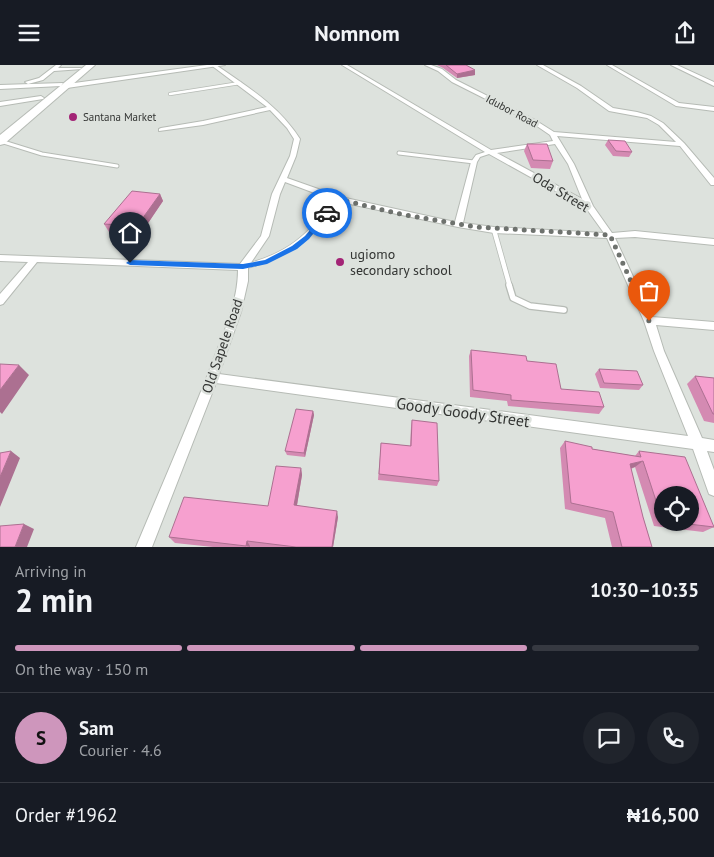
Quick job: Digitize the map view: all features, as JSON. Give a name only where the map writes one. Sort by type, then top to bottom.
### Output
[{"type":"highway","points":[[0,131],[41,99],[92,65]]},
{"type":"highway","points":[[0,141],[83,67]]},
{"type":"street","points":[[0,85],[41,79],[59,65]]},
{"type":"street","points":[[0,85],[64,85],[216,65]]},
{"type":"street","name":"Old Sapele Road","points":[[144,547],[212,378],[236,312],[243,281],[243,267],[265,236],[276,194],[293,155],[297,139],[284,119],[216,65]]},
{"type":"street","name":"Oda Street","points":[[344,65],[490,152],[589,206],[610,235],[649,321],[714,489]]},
{"type":"street","name":"Idubor Road","points":[[427,65],[444,72],[454,81],[533,121],[552,134],[571,164],[589,206]]},
{"type":"street","points":[[540,65],[579,87],[611,110],[635,113],[661,124],[682,144],[714,183]]},
{"type":"street","points":[[608,65],[678,105],[714,109]]},
{"type":"street","points":[[673,65],[714,84]]},
{"type":"street","points":[[53,69],[83,67]]},
{"type":"street","points":[[0,104],[41,99]]},
{"type":"street","points":[[161,130],[270,108]]},
{"type":"street","points":[[552,134],[682,144]]},
{"type":"street","points":[[458,225],[474,162],[478,156],[490,152],[558,142]]},
{"type":"street","points":[[282,179],[338,199],[458,225],[494,230],[610,235],[635,234],[714,242]]},
{"type":"street","points":[[0,258],[243,267]]},
{"type":"street","points":[[0,301],[35,259]]},
{"type":"street","points":[[649,321],[714,326]]},
{"type":"street","name":"Goody Goody Street","points":[[212,378],[714,446]]},
{"type":"lane","points":[[170,94],[240,83]]},
{"type":"lane","points":[[0,141],[42,154],[117,166]]},
{"type":"lane","points":[[399,153],[474,162]]},
{"type":"lane","points":[[243,267],[267,262],[295,248],[307,237],[338,199]]},
{"type":"lane","points":[[494,230],[513,298],[517,302],[564,310]]},
{"type":"building","points":[[446,65],[466,65],[475,70],[457,74]]},
{"type":"building","points":[[608,140],[625,141],[632,152],[616,151]]},
{"type":"building","points":[[527,144],[547,144],[553,161],[533,160]]},
{"type":"building","points":[[132,191],[160,194],[137,226],[104,224]]},
{"type":"building","points":[[471,350],[526,356],[527,361],[556,364],[561,389],[599,392],[604,407],[511,400],[511,395],[473,390]]},
{"type":"building","points":[[0,364],[19,365],[0,390]]},
{"type":"building","points":[[599,369],[637,371],[643,385],[604,383]]},
{"type":"building","points":[[695,376],[714,378],[714,414],[713,414]]},
{"type":"building","points":[[296,409],[313,411],[304,453],[285,451]]},
{"type":"building","points":[[412,420],[437,423],[439,481],[379,474],[381,443],[411,446]]},
{"type":"building","points":[[565,441],[592,447],[592,449],[641,457],[639,451],[685,457],[697,486],[654,486],[654,495],[643,461],[630,464],[652,547],[622,547],[613,512],[571,503]]},
{"type":"building","points":[[11,451],[0,477],[0,453]]},
{"type":"building","points":[[276,466],[301,468],[294,505],[337,511],[332,547],[296,547],[247,541],[246,546],[169,537],[184,497],[268,506]]},
{"type":"building","points":[[699,491],[714,527],[699,525]]},
{"type":"building","points":[[24,524],[15,547],[0,547],[0,526]]},
{"type":"way so far","points":[[327,213],[338,199],[400,214],[494,230],[610,235],[649,321]]},
{"type":"place","name":"Santana Market","points":[[73,117]]},
{"type":"place","name":"ugiomo secondary school","points":[[340,262]]},
{"type":"route","points":[[130,263],[243,267],[267,262],[295,248],[327,213]]}]
